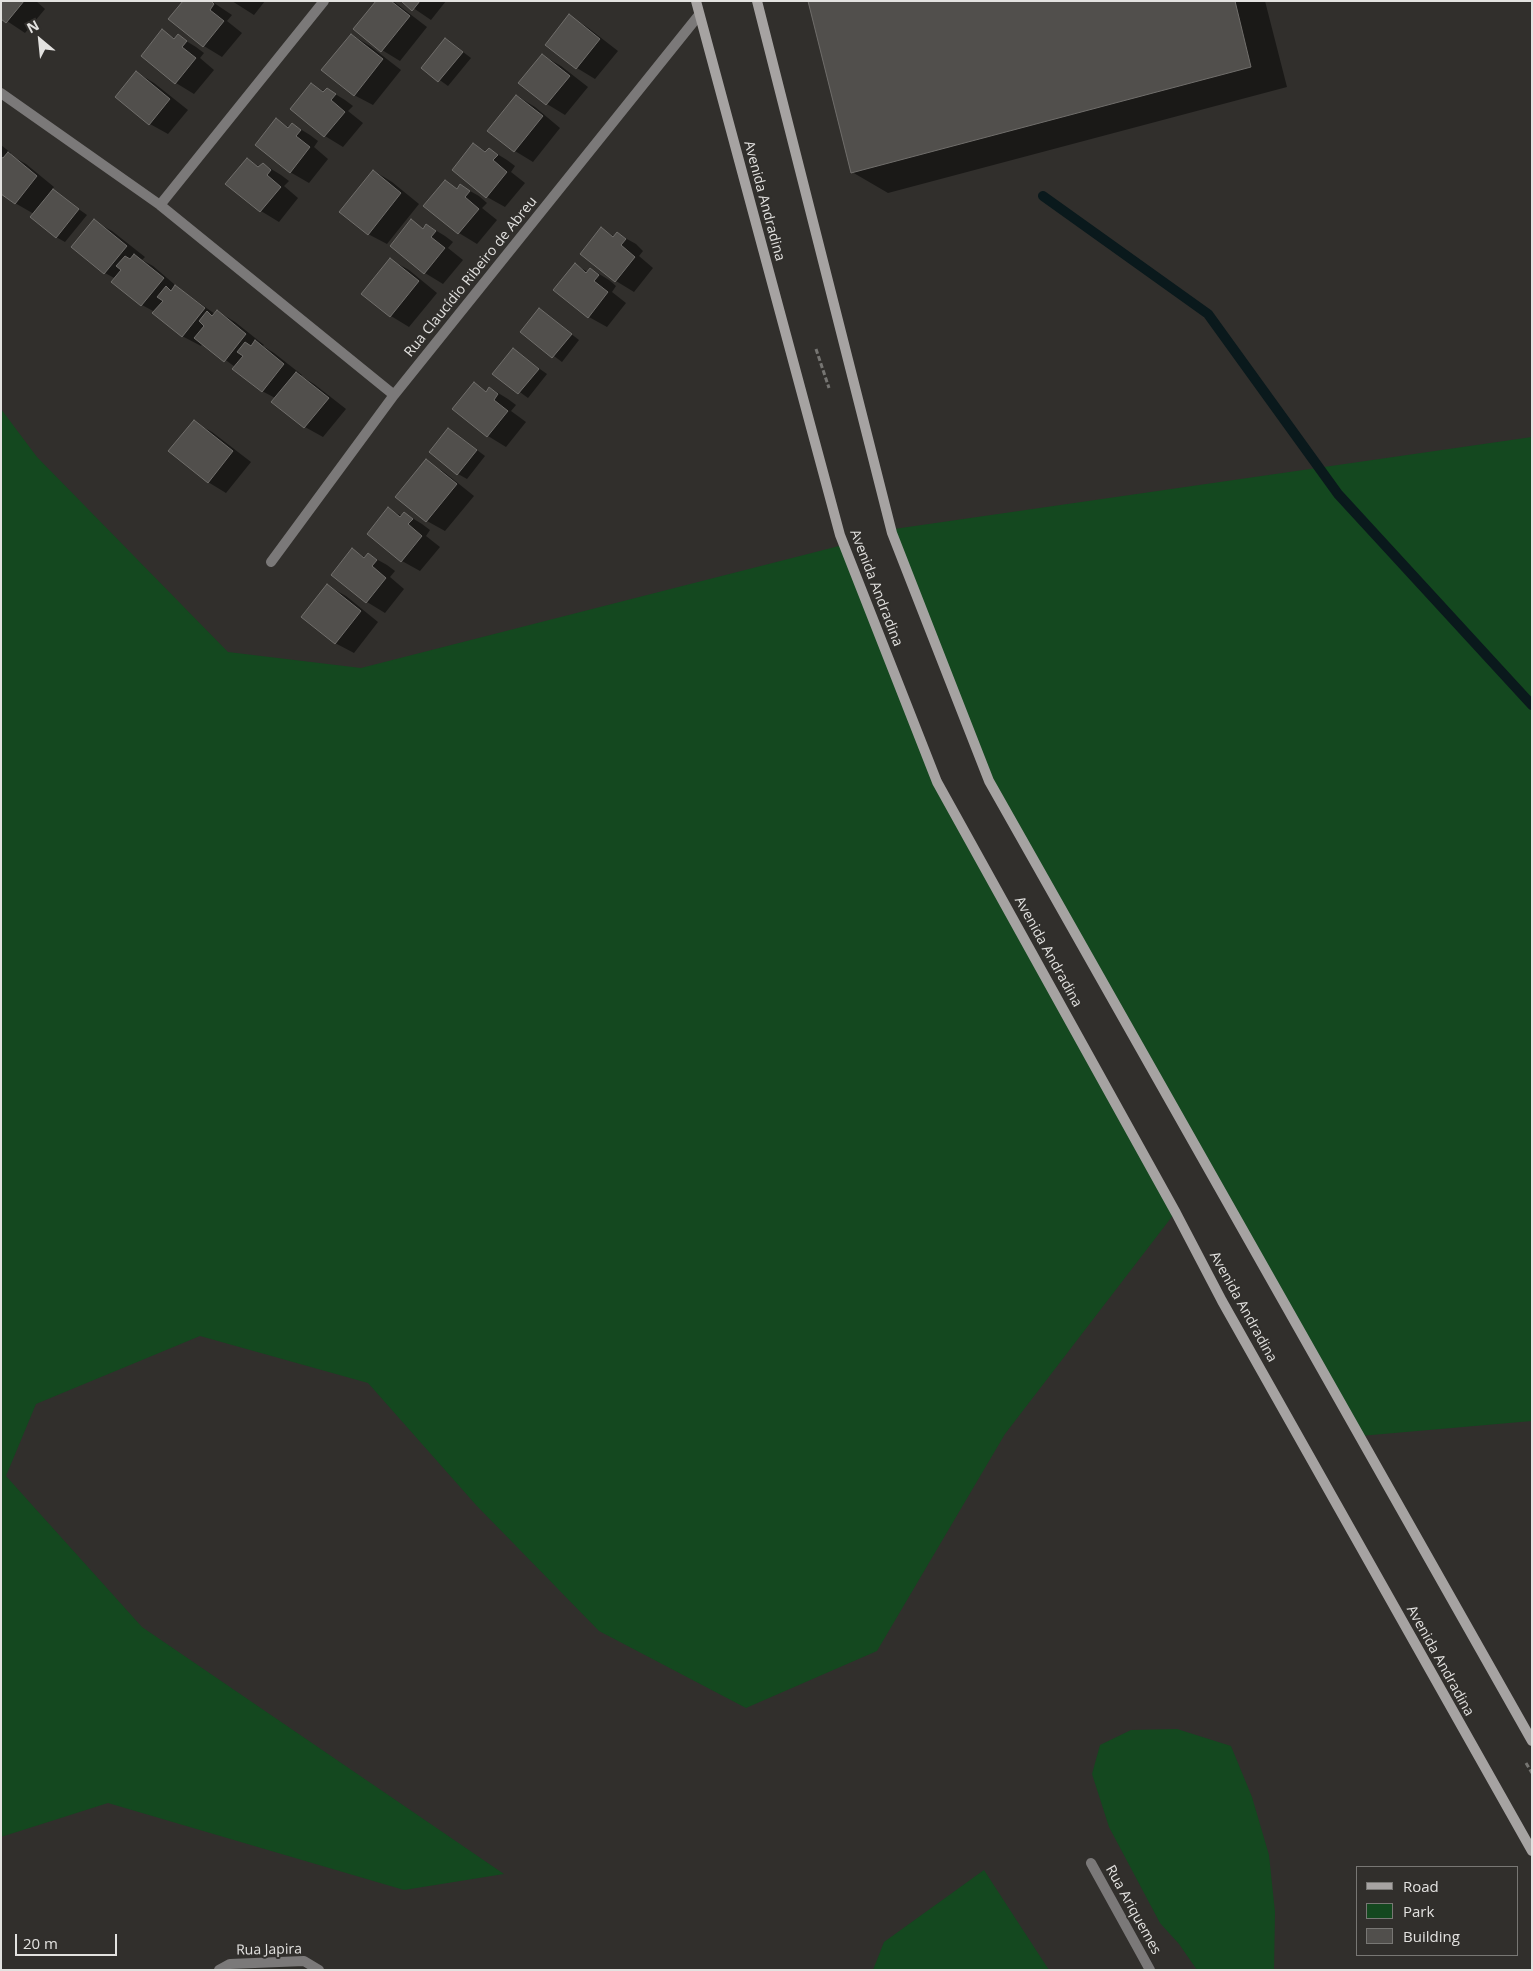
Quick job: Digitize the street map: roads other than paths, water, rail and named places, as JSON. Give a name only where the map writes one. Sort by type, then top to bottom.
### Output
[{"type":"main road","name":"Avenida Andradina","points":[[696,1],[840,535],[937,782],[1176,1212],[1227,1310],[1532,1851]]},
{"type":"main road","points":[[757,1],[892,533],[988,781],[1532,1741]]},
{"type":"street","points":[[160,204],[324,1]]},
{"type":"street","name":"Rua Claucídio Ribeiro de Abreu","points":[[271,562],[394,395],[699,15]]},
{"type":"street","points":[[1,93],[160,204],[394,395]]},
{"type":"street","name":"Rua Ariquemes","points":[[1091,1863],[1150,1970]]},
{"type":"street","name":"Rua Japira","points":[[219,1970],[230,1964],[304,1961],[319,1970]]},
{"type":"waterway","points":[[1043,196],[1208,314],[1338,494],[1532,705]]}]
